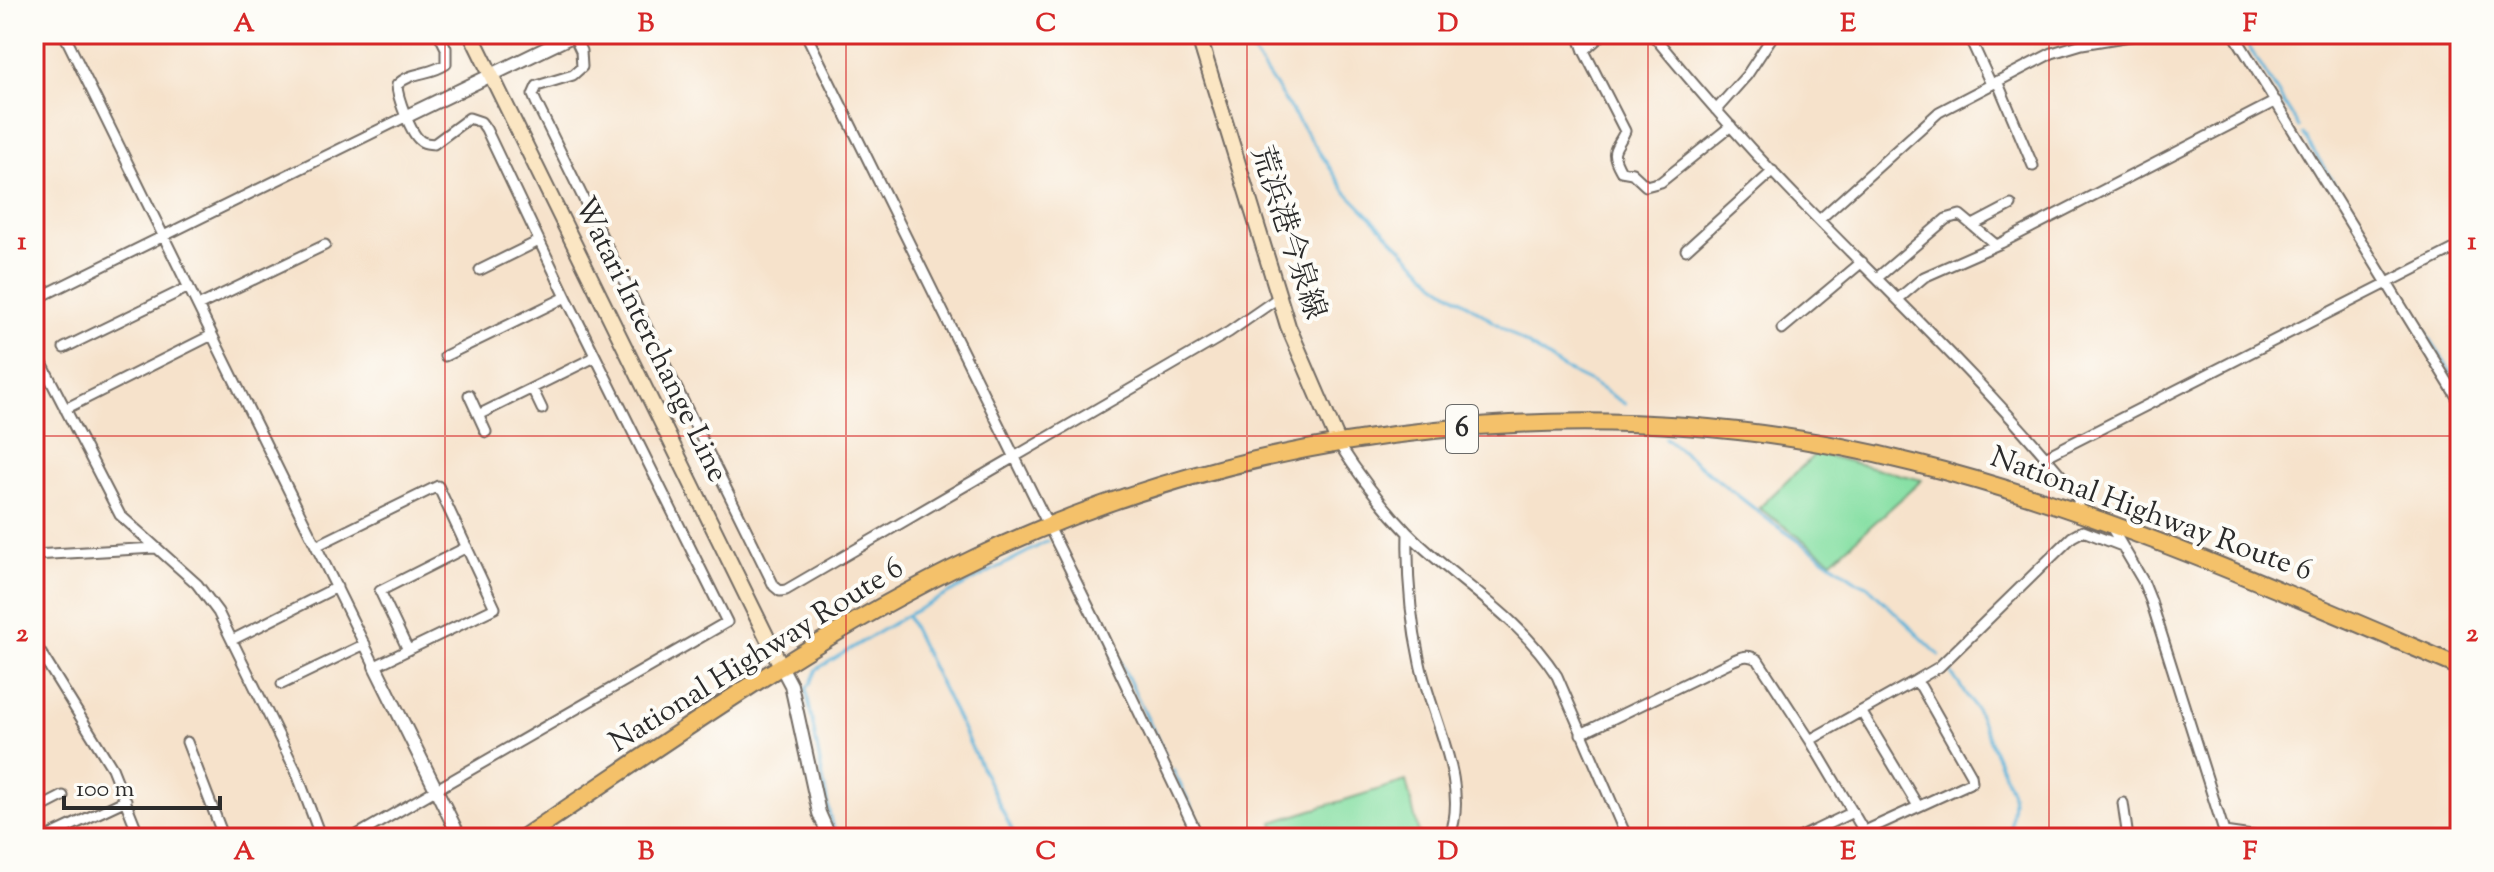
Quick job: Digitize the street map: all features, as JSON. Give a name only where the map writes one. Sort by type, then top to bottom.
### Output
[{"type":"highway","name":"National Highway Route 6","points":[[523,838],[686,728],[836,633],[974,559],[1048,526],[1148,490],[1248,463],[1339,444],[1438,430],[1641,423],[1759,434],[1865,452],[1963,476],[2108,522],[2460,667]]},
{"type":"main road","name":"Watari Interchange Line","points":[[471,34],[782,668]]},
{"type":"main road","name":"荒浜港今泉線","points":[[1198,34],[1278,298],[1339,444]]},
{"type":"street","points":[[64,34],[460,838]]},
{"type":"street","points":[[352,838],[727,622],[481,122],[469,118],[440,141],[429,144],[416,137],[398,97],[397,85],[412,75],[446,64],[446,48],[439,34]]},
{"type":"street","points":[[34,300],[574,34],[581,51],[582,67],[573,75],[537,86],[533,95],[774,586],[780,591],[1229,332],[1278,298]]},
{"type":"street","points":[[806,34],[1199,838]]},
{"type":"street","points":[[1578,34],[1625,131],[1615,145],[1614,157],[1621,171],[1632,173],[1646,186],[1661,182],[1731,126]]},
{"type":"street","points":[[1584,51],[1603,34]]},
{"type":"street","points":[[1652,34],[1773,171],[1973,376],[2073,490],[2078,500],[2078,512]]},
{"type":"street","points":[[1716,110],[1747,75],[1774,34]]},
{"type":"street","points":[[1968,34],[2033,166]]},
{"type":"street","points":[[1819,220],[1939,112],[2080,39],[2142,34]]},
{"type":"street","points":[[2234,34],[2460,402]]},
{"type":"street","points":[[1898,299],[1924,277],[1996,245],[2276,101]]},
{"type":"street","points":[[1686,250],[1773,171]]},
{"type":"street","points":[[1973,225],[2011,205]]},
{"type":"street","points":[[1877,278],[1946,219],[1960,215],[1996,245]]},
{"type":"street","points":[[480,270],[539,241]]},
{"type":"street","points":[[198,306],[325,245]]},
{"type":"street","points":[[2045,457],[2460,246]]},
{"type":"street","points":[[1782,329],[1862,262]]},
{"type":"street","points":[[64,348],[189,287]]},
{"type":"street","points":[[445,356],[566,297]]},
{"type":"street","points":[[65,409],[212,335]]},
{"type":"street","points":[[34,348],[120,515],[197,584],[218,612],[296,771],[321,838]]},
{"type":"street","points":[[478,415],[595,357]]},
{"type":"street","points":[[532,388],[542,409]]},
{"type":"street","points":[[469,395],[486,432]]},
{"type":"street","points":[[1339,444],[1374,495],[1408,533],[1494,604],[1527,636],[1557,676],[1627,838]]},
{"type":"street","points":[[316,546],[438,486],[495,608],[375,666]]},
{"type":"street","points":[[2108,522],[2143,581],[2151,601],[2225,835],[2266,838]]},
{"type":"street","points":[[1810,740],[1939,667],[2072,537],[2083,531],[2123,547]]},
{"type":"street","points":[[1408,533],[1420,666],[1453,779],[1456,810],[1449,838]]},
{"type":"street","points":[[408,650],[380,591],[467,547]]},
{"type":"street","points":[[34,555],[155,548]]},
{"type":"street","points":[[232,640],[337,587]]},
{"type":"street","points":[[34,642],[112,768],[140,838]]},
{"type":"street","points":[[282,684],[365,644]]},
{"type":"street","points":[[1581,734],[1747,655],[1758,660],[1867,835],[1918,806],[1972,782],[1971,775],[1915,681]]},
{"type":"street","points":[[782,668],[791,685],[819,813],[830,838]]},
{"type":"street","points":[[1861,711],[1918,806]]},
{"type":"street","points":[[187,742],[224,838]]},
{"type":"street","points":[[34,811],[63,796]]},
{"type":"street","points":[[45,838],[126,800]]},
{"type":"street","points":[[2123,803],[2128,838]]},
{"type":"street","points":[[1799,838],[1853,812]]},
{"type":"green space","points":[[1816,453],[1922,480],[1832,561],[1759,508]]},
{"type":"green space","points":[[1406,781],[1420,838],[1276,838],[1273,822]]},
{"type":"waterway","points":[[1231,34],[1251,50],[1346,192],[1436,283],[1564,369],[1625,404]]},
{"type":"waterway","points":[[2241,34],[2299,127]]},
{"type":"waterway","points":[[2303,134],[2367,236]]},
{"type":"waterway","points":[[2371,243],[2391,275]]},
{"type":"waterway","points":[[2397,285],[2460,387]]},
{"type":"waterway","points":[[1665,438],[1770,521],[1858,582],[1867,585],[1939,655]]},
{"type":"waterway","points":[[839,838],[831,822],[806,688],[817,669],[902,618],[1048,541]]},
{"type":"waterway","points":[[1096,611],[1165,755]]},
{"type":"waterway","points":[[907,616],[1016,838]]},
{"type":"waterway","points":[[1945,664],[1976,709],[2011,790],[2010,838]]},
{"type":"waterway","points":[[1173,770],[1207,838]]}]
